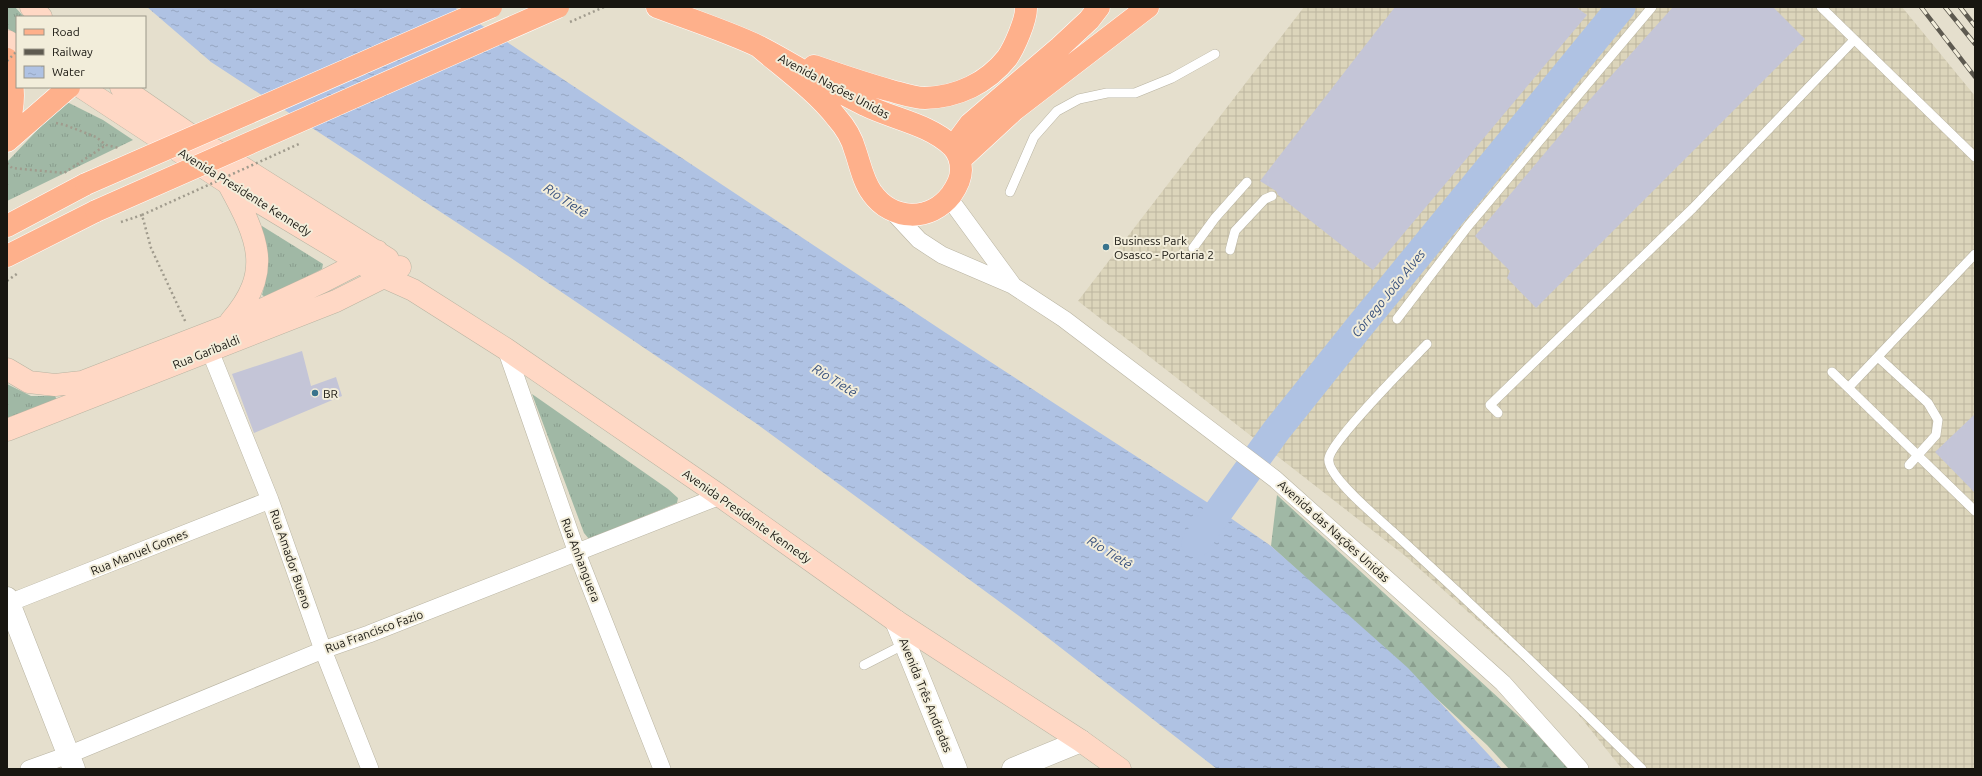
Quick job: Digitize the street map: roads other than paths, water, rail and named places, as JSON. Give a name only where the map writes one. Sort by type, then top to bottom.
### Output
[{"type":"main road","points":[[31,7],[40,16]]},
{"type":"main road","points":[[7,226],[86,184],[491,7]]},
{"type":"main road","points":[[7,266],[14,252],[96,211],[558,7]]},
{"type":"main road","name":"Avenida Nações Unidas","points":[[657,7],[758,46],[872,109],[930,131],[957,153]]},
{"type":"main road","points":[[758,46],[878,88],[924,98],[945,96],[957,93],[981,82],[998,70],[1011,52],[1020,30],[1026,7]]},
{"type":"main road","points":[[892,212],[916,215],[927,213],[939,207],[948,198],[959,181],[961,171],[957,153],[970,124],[1060,47],[1089,20],[1099,7]]},
{"type":"main road","points":[[957,153],[1148,7]]},
{"type":"main road","points":[[7,41],[16,46]]},
{"type":"main road","name":"Avenida Nações Unidas","points":[[758,46],[828,107],[838,119],[855,148],[865,180],[872,193],[892,212]]},
{"type":"main road","points":[[7,60],[14,82],[15,96],[7,132]]},
{"type":"main road","points":[[7,141],[68,88]]},
{"type":"main road","name":"Avenida Presidente Kennedy","points":[[83,88],[229,184],[359,263],[392,272]]},
{"type":"main road","name":"Avenida Presidente Kennedy","points":[[122,88],[189,134],[378,251],[392,272],[413,290],[506,349],[720,496],[896,621],[1081,741],[1120,769]]},
{"type":"main road","points":[[855,148],[857,131],[872,109],[881,100],[900,93]]},
{"type":"main road","points":[[227,326],[245,305],[253,290],[258,271],[255,242],[246,214],[229,184]]},
{"type":"main road","name":"Rua Garibaldi","points":[[7,430],[202,345],[227,326],[359,263],[378,251]]},
{"type":"main road","name":"Rua Garibaldi","points":[[7,369],[29,382],[55,384],[82,382],[202,345],[336,301],[392,272]]},
{"type":"street","points":[[948,198],[1012,285]]},
{"type":"street","points":[[892,212],[919,240],[942,255],[1012,285]]},
{"type":"street","name":"Avenida das Nações Unidas","points":[[1012,285],[1064,319],[1275,479],[1503,683],[1580,769]]},
{"type":"street","name":"Rua Amador Bueno","points":[[202,345],[270,500],[323,650],[370,769]]},
{"type":"street","name":"Rua Anhanguera","points":[[506,349],[577,553],[662,769]]},
{"type":"street","name":"Rua Francisco Fazio","points":[[29,769],[71,762],[323,650],[369,634],[720,496]]},
{"type":"street","name":"Rua Manuel Gomes","points":[[8,601],[270,500]]},
{"type":"street","points":[[8,601],[71,762]]},
{"type":"street","name":"Avenida Três Andradas","points":[[896,621],[956,769]]},
{"type":"street","points":[[1013,769],[1081,741]]},
{"type":"lane","points":[[1397,319],[1468,226],[1652,7]]},
{"type":"lane","points":[[1821,7],[1975,157]]},
{"type":"lane","points":[[1498,413],[1490,405],[1693,208],[1854,40]]},
{"type":"lane","points":[[1010,192],[1034,137],[1057,112],[1079,99],[1107,93],[1135,92],[1172,78],[1215,54]]},
{"type":"lane","points":[[1193,248],[1216,218],[1248,182]]},
{"type":"lane","points":[[1230,250],[1235,231],[1259,204],[1272,196]]},
{"type":"lane","points":[[1849,387],[1975,254]]},
{"type":"lane","points":[[1427,344],[1342,436],[1329,457],[1329,468],[1349,492],[1450,585],[1642,769]]},
{"type":"lane","points":[[1878,357],[1928,403],[1938,420],[1936,434],[1920,455],[1910,465]]},
{"type":"lane","points":[[1832,372],[1920,455],[1975,511]]},
{"type":"lane","points":[[864,665],[905,644]]},
{"type":"water","name":"Rio Tietê","points":[[147,7],[454,7],[946,333],[1219,510],[1271,546],[1408,668],[1502,769],[1217,769],[1034,627],[757,424],[511,258],[211,62]]},
{"type":"waterway","name":"Córrego João Alves","points":[[1196,543],[1276,431],[1359,327],[1621,7]]},
{"type":"railway","points":[[1921,7],[1975,77]]},
{"type":"railway","points":[[1945,7],[1975,44]]},
{"type":"railway","points":[[1960,7],[1975,26]]},
{"type":"place","name":"Business Park Osasco - Portaria 2","points":[[1106,247]]},
{"type":"place","name":"BR","points":[[315,393]]}]
